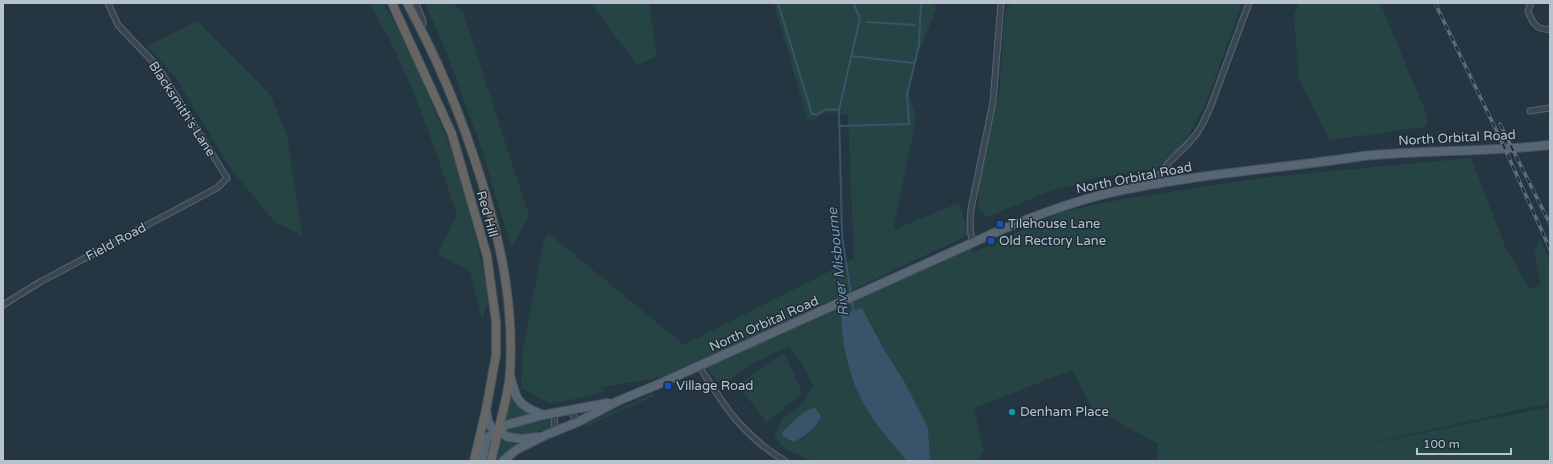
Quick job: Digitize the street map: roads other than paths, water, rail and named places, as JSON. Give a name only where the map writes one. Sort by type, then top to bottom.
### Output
[{"type":"highway","name":"Red Hill","points":[[392,3],[452,134],[487,256],[496,322],[496,355],[486,410],[474,461]]},
{"type":"highway","name":"Red Hill","points":[[407,3],[422,30],[450,90],[469,139],[502,254],[509,300],[510,373],[492,461]]},
{"type":"main road","name":"North Orbital Road","points":[[503,461],[516,450],[578,422],[618,401],[973,242],[1036,215],[1071,203],[1108,193],[1156,184],[1390,154],[1550,145]]},
{"type":"main road","points":[[510,373],[518,399],[525,407],[543,415]]},
{"type":"main road","name":"North Orbital Road","points":[[498,431],[506,425],[543,415],[618,401]]},
{"type":"main road","points":[[486,410],[488,421],[491,426],[512,438],[529,439],[552,433]]},
{"type":"main road","points":[[482,461],[487,438],[498,431]]},
{"type":"street","name":"Blacksmith's Lane","points":[[108,3],[118,25],[158,67],[227,178]]},
{"type":"street","name":"Red Hill","points":[[416,3],[423,21],[422,30]]},
{"type":"street","points":[[973,242],[969,224],[993,102],[1001,3]]},
{"type":"street","points":[[1156,184],[1162,170],[1195,137],[1202,125],[1249,3]]},
{"type":"street","points":[[1531,3],[1528,11],[1535,25],[1541,28],[1550,29]]},
{"type":"street","points":[[1530,112],[1550,108]]},
{"type":"street","name":"Field Road","points":[[3,305],[54,275],[217,188],[227,178]]},
{"type":"street","points":[[699,366],[720,401],[743,429],[759,443],[785,461]]},
{"type":"street","points":[[570,411],[578,422]]},
{"type":"street","points":[[552,433],[554,414]]},
{"type":"water","points":[[862,308],[882,346],[904,381],[928,428],[930,461],[907,461],[873,419],[857,390],[850,372],[841,315]]},
{"type":"water","points":[[815,407],[821,416],[817,424],[810,431],[793,442],[782,435],[782,432],[804,412]]},
{"type":"waterway","points":[[778,3],[812,114],[818,114],[825,109],[839,110]]},
{"type":"waterway","name":"River Misbourne","points":[[851,295],[842,236],[839,110],[860,18],[853,3]]},
{"type":"waterway","points":[[839,126],[909,124],[907,95],[919,45],[921,3]]},
{"type":"waterway","points":[[867,22],[915,25]]},
{"type":"waterway","points":[[851,56],[914,63]]},
{"type":"waterway","name":"River Misbourne","points":[[852,300],[854,313]]},
{"type":"railway","points":[[1435,3],[1501,140],[1550,249]]},
{"type":"railway","points":[[1500,124],[1550,224]]},
{"type":"place","name":"Tilehouse Lane","points":[[1000,224]]},
{"type":"place","name":"Old Rectory Lane","points":[[991,241]]},
{"type":"place","name":"Village Road","points":[[668,386]]},
{"type":"place","name":"Denham Place","points":[[1012,412]]}]
